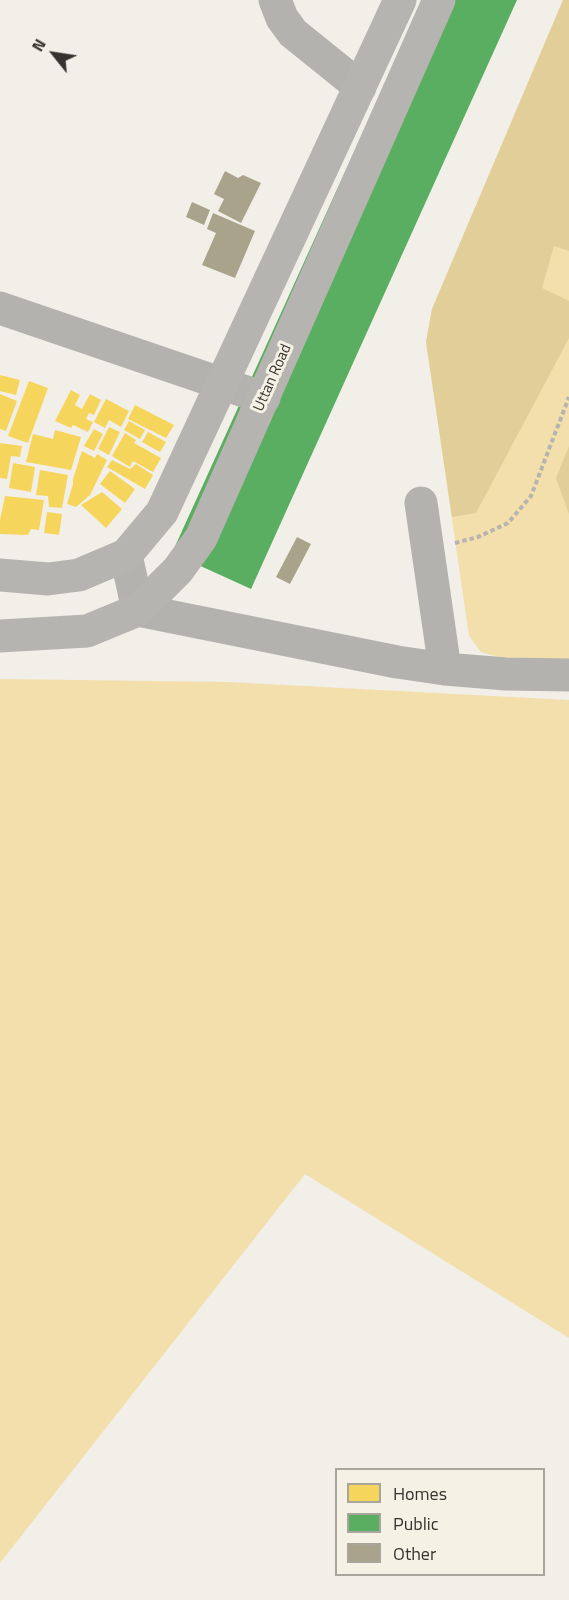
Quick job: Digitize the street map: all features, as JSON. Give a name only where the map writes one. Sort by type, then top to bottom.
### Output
[{"type":"main road","points":[[0,575],[48,579],[79,575],[126,555],[162,513],[400,0]]},
{"type":"main road","name":"Uttan Road","points":[[0,636],[87,632],[138,610],[178,570],[201,538],[439,0]]},
{"type":"street","points":[[275,0],[282,18],[293,33],[360,87]]},
{"type":"street","points":[[0,308],[264,398]]},
{"type":"street","points":[[421,503],[445,669]]},
{"type":"street","points":[[126,555],[138,610],[385,660],[445,669],[506,674],[569,675]]},
{"type":"path","points":[[428,550],[478,537],[508,523],[531,496],[569,397]]},
{"type":"shaded area","points":[[563,0],[569,0],[569,661],[502,658],[481,652],[469,636],[426,342],[432,309]]},
{"type":"shaded area","points":[[563,0],[569,0],[569,251],[554,246],[542,288],[569,301],[569,338],[476,513],[452,517],[426,342],[432,309]]},
{"type":"shaded area","points":[[569,446],[569,514],[556,478]]},
{"type":"shaded area","points":[[0,679],[229,682],[569,700],[569,1338],[305,1174],[0,1563]]},
{"type":"building: Homes","points":[[0,375],[20,380],[16,395],[0,391]]},
{"type":"building: Homes","points":[[29,381],[48,388],[28,443],[8,436]]},
{"type":"building: Homes","points":[[71,390],[80,395],[75,405],[82,409],[90,394],[101,400],[94,415],[89,413],[86,419],[93,422],[88,432],[73,425],[71,428],[55,421]]},
{"type":"building: Homes","points":[[0,394],[17,401],[6,431],[0,429]]},
{"type":"building: Homes","points":[[106,399],[129,411],[121,427],[109,420],[105,428],[94,422]]},
{"type":"building: Homes","points":[[135,405],[174,425],[166,438],[128,419]]},
{"type":"building: Homes","points":[[129,421],[145,430],[140,439],[124,430]]},
{"type":"building: Homes","points":[[109,427],[120,432],[109,455],[98,449]]},
{"type":"building: Homes","points":[[94,429],[103,434],[94,451],[84,446]]},
{"type":"building: Homes","points":[[55,430],[81,437],[71,470],[26,462],[33,434],[53,439]]},
{"type":"building: Homes","points":[[148,432],[166,442],[160,452],[142,442]]},
{"type":"building: Homes","points":[[125,433],[136,440],[134,443],[161,458],[153,472],[133,461],[130,467],[112,456]]},
{"type":"building: Homes","points":[[0,443],[22,446],[20,457],[11,456],[7,479],[0,478]]},
{"type":"building: Homes","points":[[82,451],[95,458],[97,454],[107,460],[90,495],[76,507],[67,504]]},
{"type":"building: Homes","points":[[112,460],[130,469],[136,464],[153,475],[145,489],[107,467]]},
{"type":"building: Homes","points":[[13,463],[35,467],[31,492],[9,488]]},
{"type":"building: Homes","points":[[40,470],[68,475],[62,508],[49,507],[48,496],[36,495]]},
{"type":"building: Homes","points":[[110,471],[135,489],[125,503],[100,484]]},
{"type":"building: Homes","points":[[102,492],[122,509],[106,528],[81,505]]},
{"type":"building: Homes","points":[[5,496],[44,500],[39,530],[31,529],[28,535],[0,534],[0,520]]},
{"type":"building: Homes","points":[[47,512],[62,514],[59,535],[44,533]]},
{"type":"building: Public","points":[[423,0],[517,0],[251,589],[172,553]]},
{"type":"building: Other","points":[[225,171],[238,178],[243,175],[261,183],[241,223],[218,211],[224,199],[214,194]]},
{"type":"building: Other","points":[[192,202],[210,210],[204,225],[186,217]]},
{"type":"building: Other","points":[[213,213],[255,231],[235,278],[202,265],[216,233],[207,229]]},
{"type":"building: Other","points":[[297,537],[311,544],[290,584],[276,577]]}]
